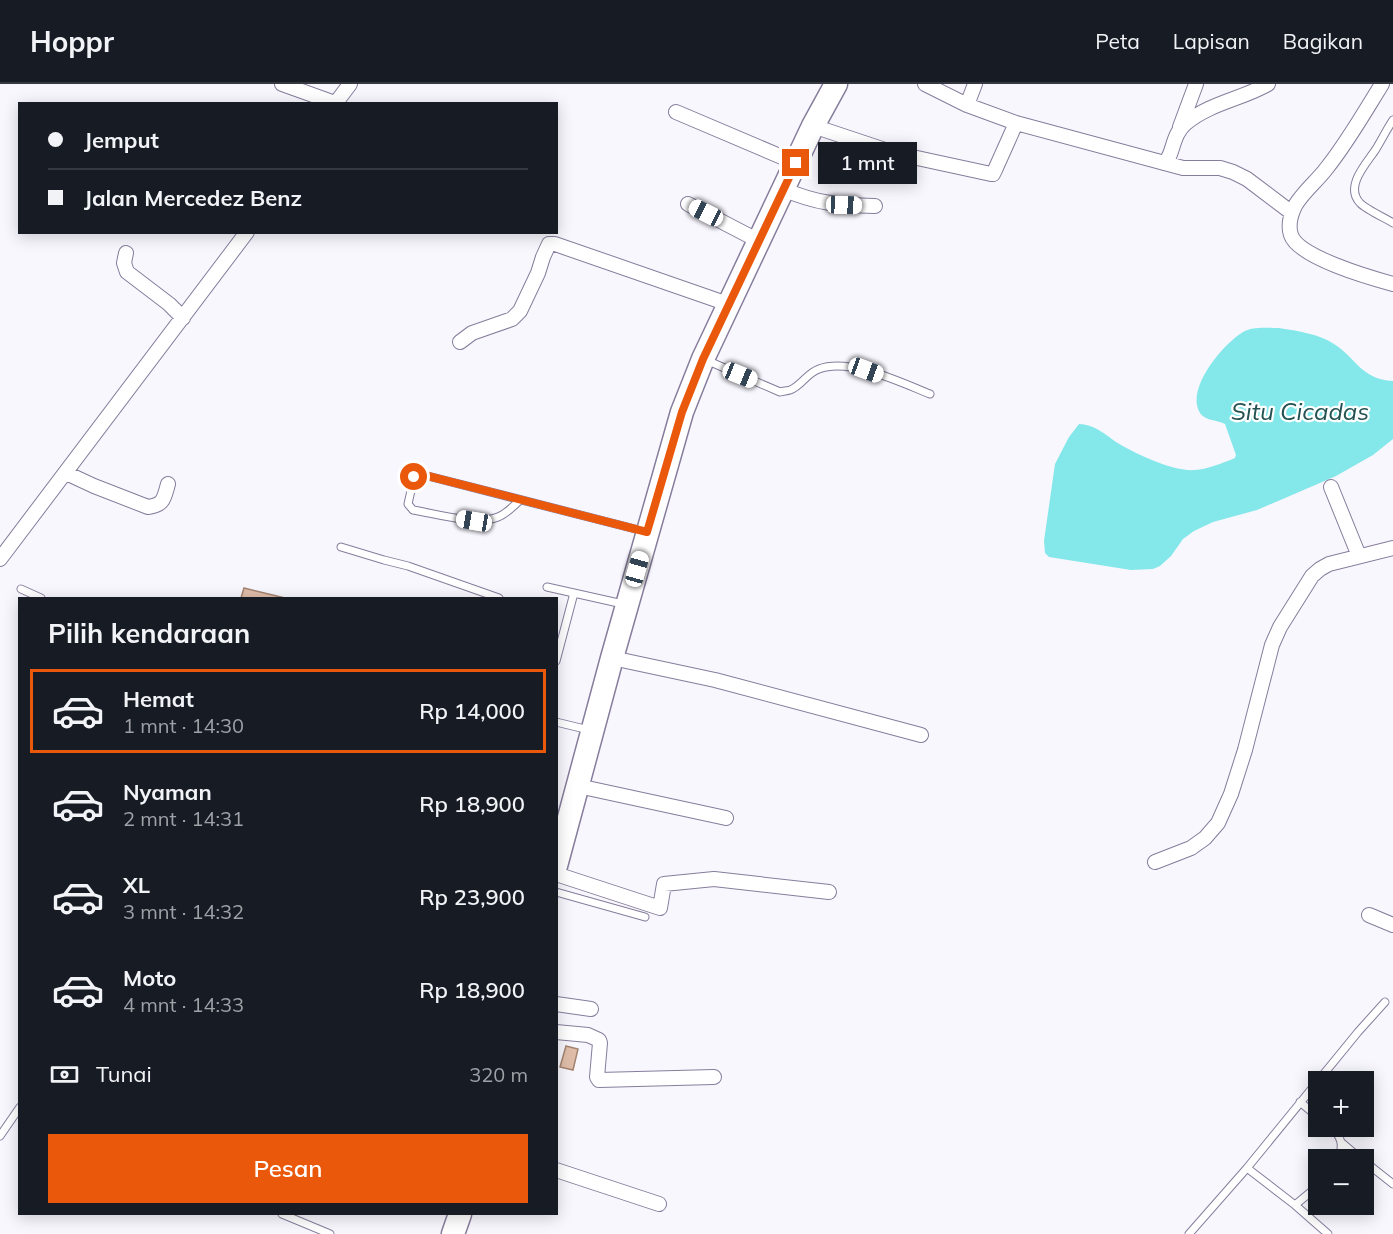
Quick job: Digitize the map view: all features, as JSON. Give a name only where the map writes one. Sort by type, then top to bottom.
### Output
[{"type":"main road","points":[[558,859],[682,412],[728,304],[813,126],[836,84]]},
{"type":"main road","points":[[453,1234],[460,1215]]},
{"type":"street","points":[[282,84],[332,102]]},
{"type":"street","points":[[336,102],[350,84]]},
{"type":"street","points":[[925,84],[967,105],[1016,123],[1183,168],[1220,168],[1233,172],[1247,179],[1292,213]]},
{"type":"street","points":[[967,105],[975,84]]},
{"type":"street","points":[[1164,163],[1168,160],[1196,84]]},
{"type":"street","points":[[1179,130],[1209,108],[1268,84]]},
{"type":"street","points":[[1382,84],[1341,149],[1295,206],[1289,220],[1291,237],[1298,246],[1353,272],[1393,284]]},
{"type":"street","points":[[676,112],[796,163]]},
{"type":"street","points":[[813,126],[894,153],[993,174],[1016,123]]},
{"type":"street","points":[[783,189],[821,203],[876,206]]},
{"type":"street","points":[[688,204],[759,241]]},
{"type":"street","points":[[0,559],[246,234]]},
{"type":"street","points":[[460,342],[472,333],[512,320],[520,311],[549,244],[555,244],[728,304]]},
{"type":"street","points":[[126,253],[123,263],[127,272],[169,304],[183,318]]},
{"type":"street","points":[[66,473],[148,507],[157,506],[163,500],[168,484]]},
{"type":"street","points":[[1331,487],[1359,556]]},
{"type":"street","points":[[1155,862],[1191,848],[1218,823],[1231,794],[1272,645],[1280,627],[1312,576],[1329,564],[1393,548]]},
{"type":"street","points":[[612,658],[715,680],[921,735]]},
{"type":"street","points":[[578,786],[726,818]]},
{"type":"street","points":[[558,875],[660,908],[664,884],[704,880],[725,880],[829,892]]},
{"type":"street","points":[[1369,915],[1393,926]]},
{"type":"street","points":[[558,1004],[591,1009]]},
{"type":"street","points":[[574,1033],[576,1007]]},
{"type":"street","points":[[558,1032],[588,1035],[598,1040],[600,1043],[597,1077],[599,1080],[714,1077]]},
{"type":"street","points":[[558,1171],[659,1204]]},
{"type":"lane","points":[[1393,120],[1361,170],[1355,189],[1356,197],[1361,204],[1393,223]]},
{"type":"lane","points":[[703,359],[780,392],[790,390],[811,372],[823,367],[837,366],[866,370],[930,394]]},
{"type":"lane","points":[[520,500],[500,517],[474,521],[413,510],[408,504],[414,477],[420,474],[647,532]]},
{"type":"lane","points":[[341,547],[496,597]]},
{"type":"lane","points":[[547,587],[627,605]]},
{"type":"lane","points":[[21,589],[39,597]]},
{"type":"lane","points":[[558,654],[574,593]]},
{"type":"lane","points":[[558,722],[592,731]]},
{"type":"lane","points":[[558,893],[645,917]]},
{"type":"lane","points":[[1189,1234],[1385,1002]]},
{"type":"lane","points":[[1300,1102],[1308,1109]]},
{"type":"lane","points":[[0,1136],[18,1110]]},
{"type":"lane","points":[[1339,1137],[1349,1149]]},
{"type":"lane","points":[[1341,1149],[1342,1143]]},
{"type":"lane","points":[[1247,1168],[1328,1234]]},
{"type":"lane","points":[[1374,1169],[1393,1184]]},
{"type":"lane","points":[[1295,1205],[1308,1194]]},
{"type":"lane","points":[[284,1215],[330,1234]]},
{"type":"water","name":"Situ Cicadas","points":[[1279,328],[1322,338],[1342,350],[1366,372],[1393,381],[1393,439],[1373,455],[1336,476],[1257,510],[1213,522],[1194,531],[1183,539],[1171,556],[1153,569],[1131,570],[1049,557],[1045,553],[1044,541],[1055,464],[1069,437],[1079,424],[1094,428],[1154,461],[1176,468],[1200,469],[1235,458],[1236,455],[1225,424],[1205,418],[1200,413],[1197,403],[1202,380],[1208,368],[1226,346],[1243,332],[1251,329]]},
{"type":"building","points":[[244,588],[281,597],[241,597]]},
{"type":"building","points":[[566,1046],[578,1049],[573,1070],[560,1067]]},
{"type":"route","points":[[414,477],[420,474],[647,532],[682,412],[703,359],[796,163]]}]
